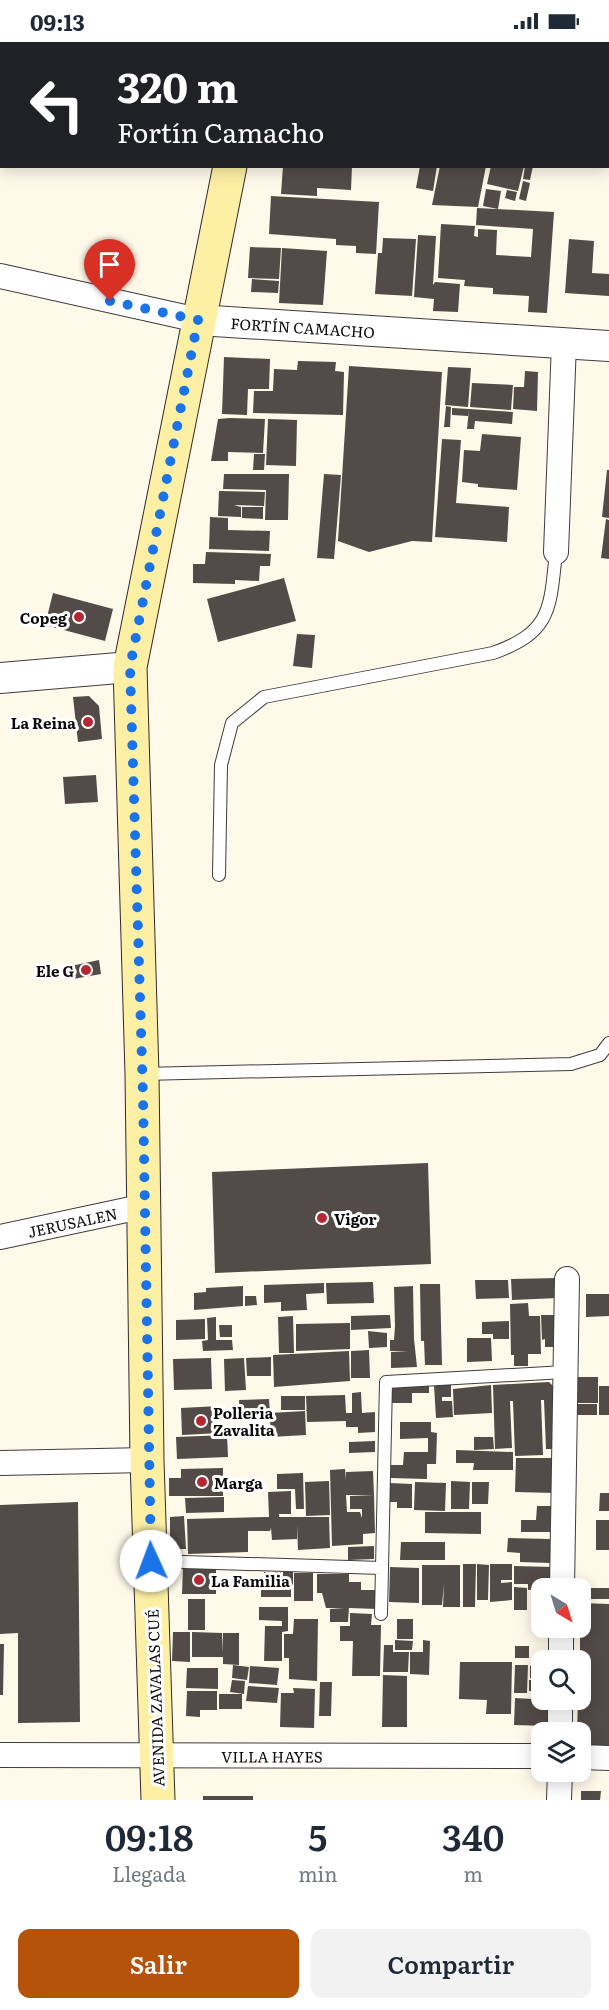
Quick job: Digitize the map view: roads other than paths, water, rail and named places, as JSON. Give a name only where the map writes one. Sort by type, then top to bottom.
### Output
[{"type":"main road","name":"AVENIDA ZAVALAS CUÉ","points":[[158,1800],[147,1460],[145,1206],[130,667],[230,168]]},
{"type":"street","name":"FORTÍN CAMACHO","points":[[0,276],[198,320],[609,346]]},
{"type":"street","points":[[556,552],[564,344]]},
{"type":"street","points":[[0,678],[130,667]]},
{"type":"street","name":"JERUSALEN","points":[[0,1237],[145,1206]]},
{"type":"street","points":[[562,1578],[567,1279]]},
{"type":"street","points":[[0,1463],[147,1460]]},
{"type":"street","name":"VILLA HAYES","points":[[0,1755],[531,1756]]},
{"type":"street","points":[[591,1757],[609,1758]]},
{"type":"street","points":[[559,1800],[560,1782]]},
{"type":"lane","points":[[219,875],[221,765],[232,723],[264,697],[493,653],[519,644],[542,624],[551,599],[556,552]]},
{"type":"lane","points":[[142,1074],[572,1064],[600,1055],[609,1043]]},
{"type":"lane","points":[[381,1614],[386,1382],[565,1372]]},
{"type":"lane","points":[[151,1561],[382,1568]]},
{"type":"place","name":"Copeg","points":[[79,617]]},
{"type":"place","name":"La Reina","points":[[88,722]]},
{"type":"place","name":"Ele G","points":[[86,970]]},
{"type":"place","name":"Vigor","points":[[322,1218]]},
{"type":"place","name":"Polleria Zavalita","points":[[201,1421]]},
{"type":"place","name":"Marga","points":[[202,1482]]},
{"type":"place","name":"La Familia","points":[[199,1580]]}]
